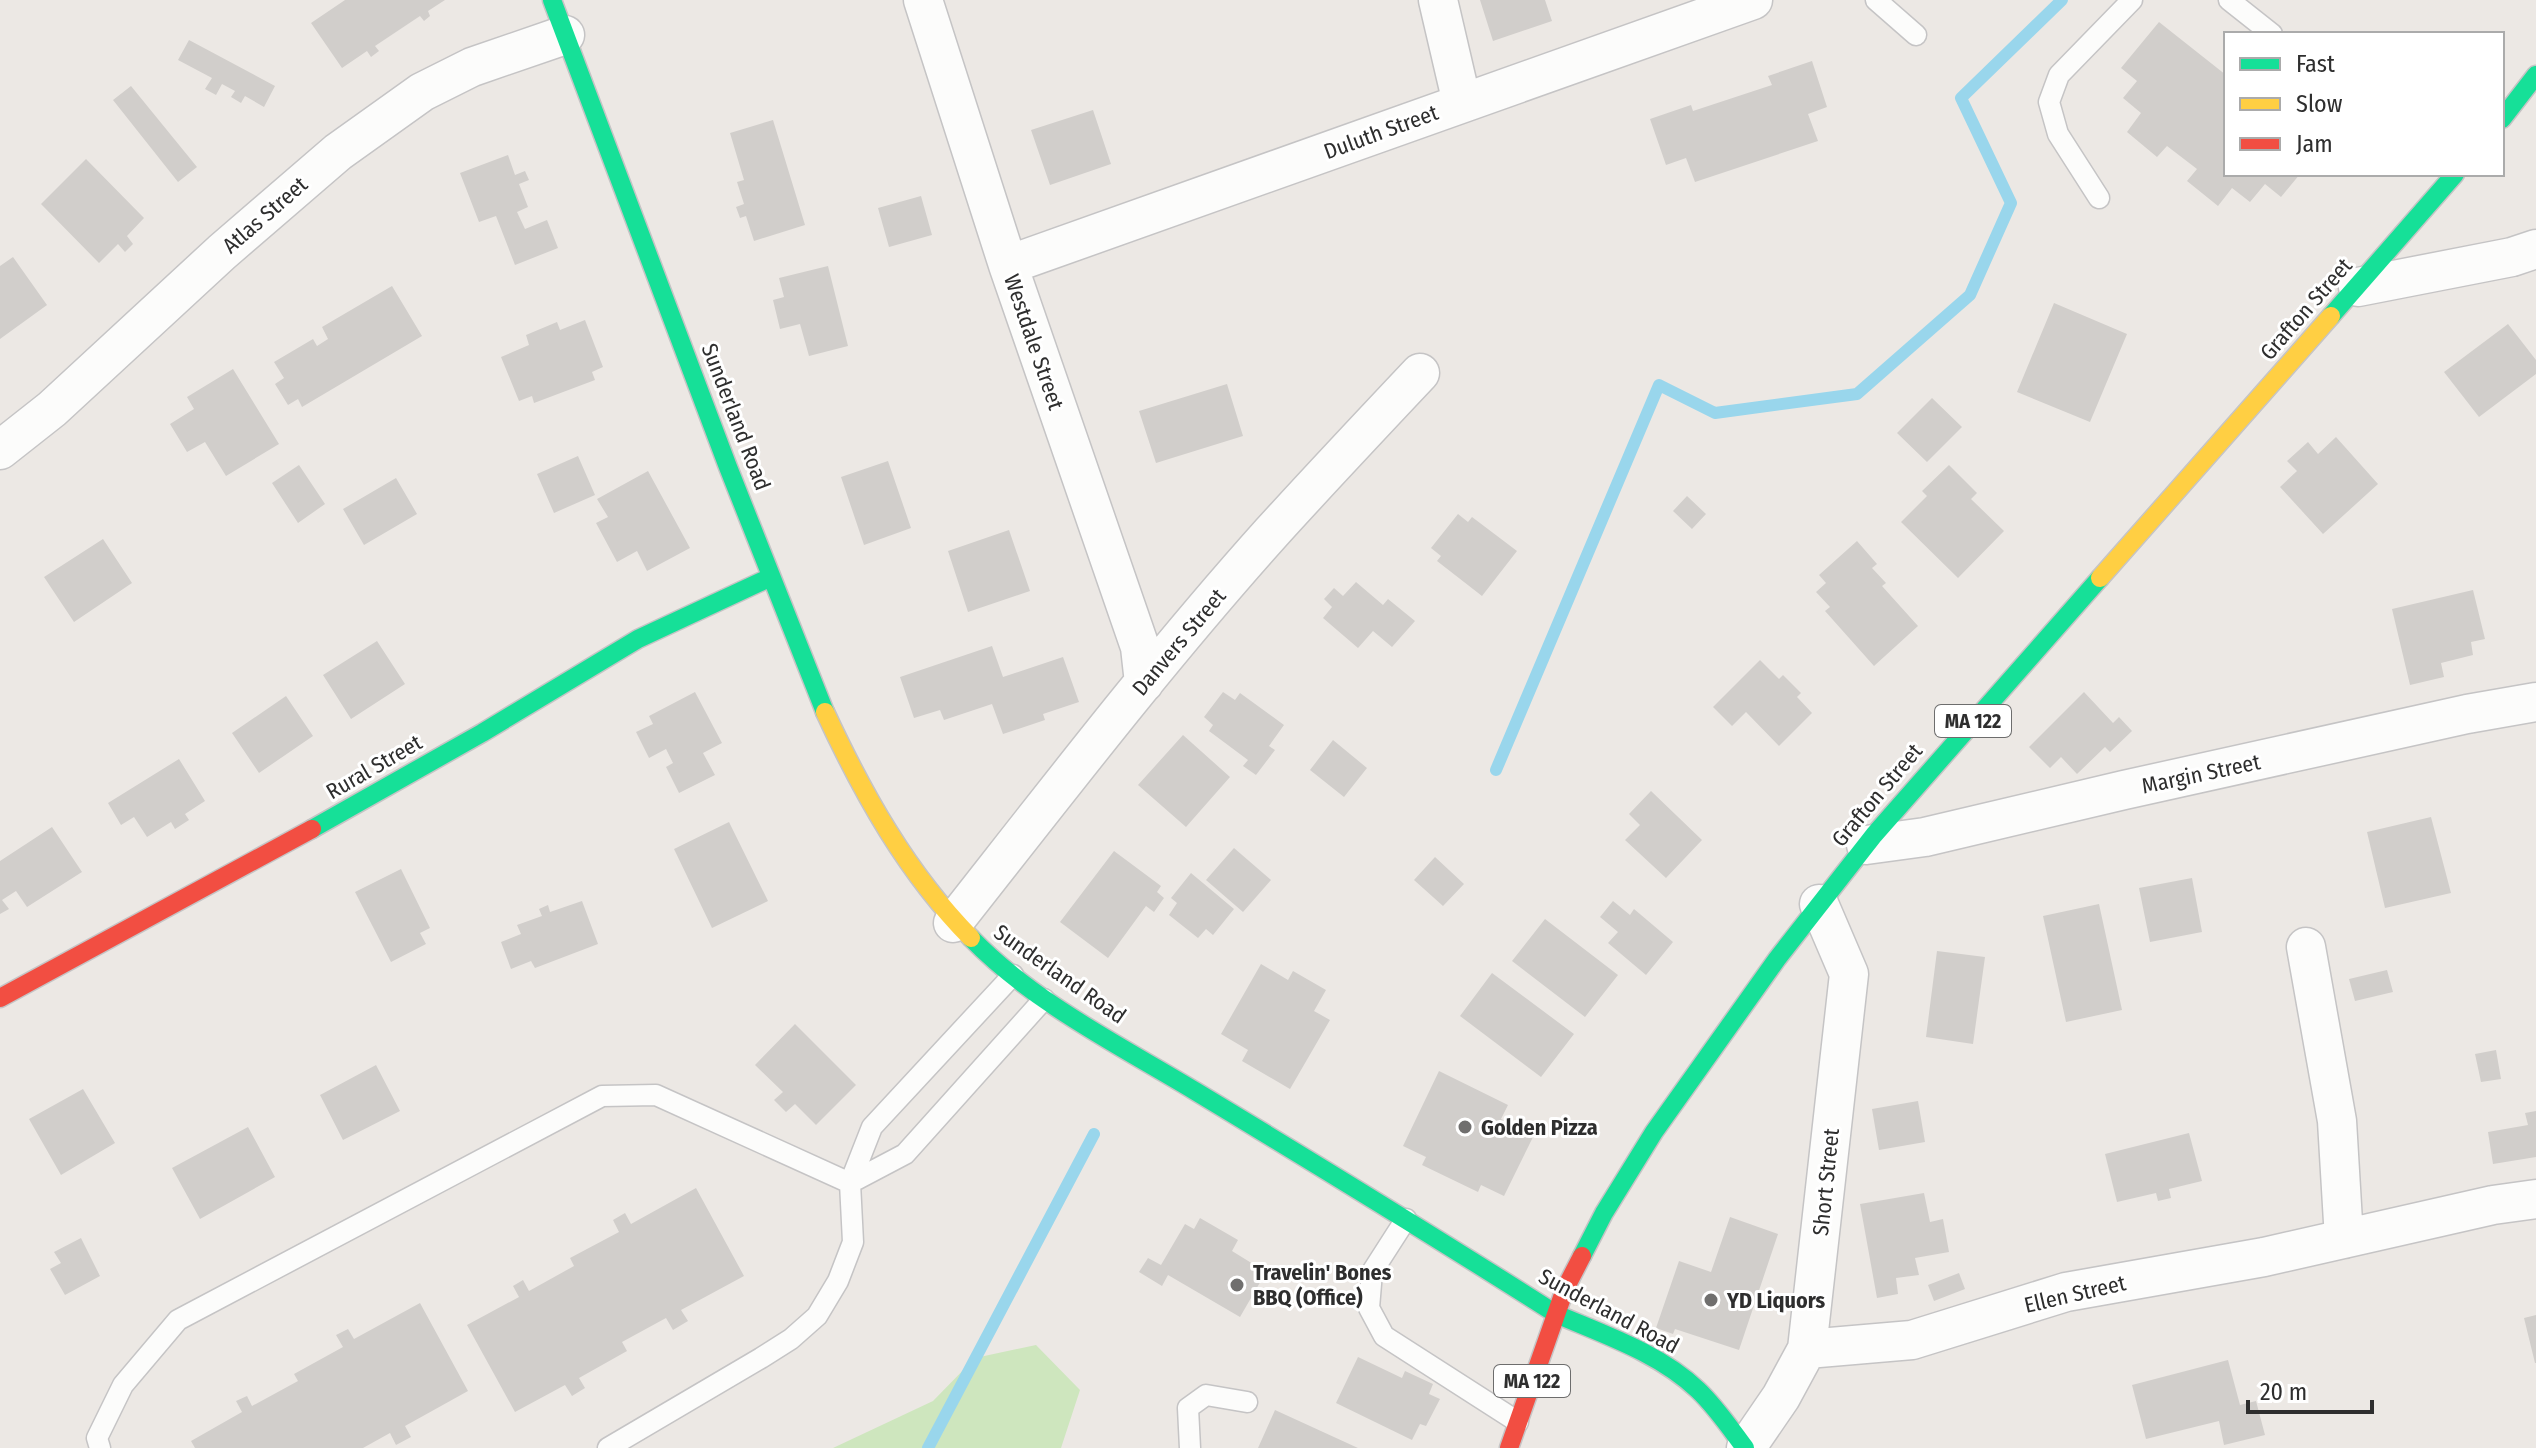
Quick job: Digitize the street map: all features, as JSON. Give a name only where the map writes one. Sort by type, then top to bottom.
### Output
[{"type":"main road","name":"Sunderland Road","points":[[558,17],[825,713],[869,803],[953,923],[1044,999],[1556,1314],[1647,1354],[1689,1382],[1711,1403],[1746,1448]]},
{"type":"main road","points":[[2504,116],[2536,75]]},
{"type":"main road","name":"Grafton Street","points":[[1509,1448],[1565,1289],[1604,1213],[1654,1132],[1819,904],[1941,756],[2358,287],[2451,176]]},
{"type":"main road","name":"Rural Street","points":[[0,998],[278,849],[482,733],[638,639],[771,577]]},
{"type":"street","name":"Westdale Street","points":[[923,0],[1008,265],[1140,647],[1144,683]]},
{"type":"street","points":[[1438,0],[1462,103]]},
{"type":"street","name":"Duluth Street","points":[[1008,265],[1753,0]]},
{"type":"street","name":"Atlas Street","points":[[0,450],[52,409],[222,252],[338,152],[422,92],[558,17]]},
{"type":"street","points":[[2358,287],[2512,257],[2536,249]]},
{"type":"street","name":"Danvers Street","points":[[953,923],[1074,768],[1271,533],[1420,373]]},
{"type":"street","name":"Margin Street","points":[[1866,845],[1925,837],[2467,714],[2536,702]]},
{"type":"street","name":"Short Street","points":[[1746,1448],[1781,1397],[1807,1349],[1849,974],[1819,904]]},
{"type":"street","points":[[2306,947],[2337,1121],[2344,1239]]},
{"type":"street","name":"Ellen Street","points":[[1807,1349],[1912,1340],[2066,1292],[2264,1257],[2493,1205],[2536,1199]]},
{"type":"lane","points":[[1876,0],[1916,35]]},
{"type":"lane","points":[[2099,198],[2058,134],[2049,102],[2059,75],[2132,0]]},
{"type":"lane","points":[[2229,0],[2269,32]]},
{"type":"lane","points":[[608,1448],[761,1358],[791,1339],[817,1316],[838,1281],[853,1242],[850,1183],[872,1127],[1013,975]]},
{"type":"lane","points":[[850,1183],[905,1154],[1044,999]]},
{"type":"lane","points":[[100,1448],[97,1438],[123,1385],[178,1320],[602,1096],[656,1095],[850,1183]]},
{"type":"lane","points":[[1406,1219],[1372,1272],[1369,1308],[1384,1336],[1518,1422]]},
{"type":"lane","points":[[1190,1448],[1188,1408],[1206,1395],[1247,1402]]},
{"type":"green space","points":[[1036,1345],[1080,1390],[1061,1448],[833,1448],[933,1401],[975,1358]]},
{"type":"building","points":[[345,0],[445,0],[428,11],[430,16],[424,21],[420,16],[375,46],[379,51],[371,57],[367,51],[342,68],[311,23]]},
{"type":"building","points":[[1480,0],[1545,0],[1552,21],[1493,41]]},
{"type":"building","points":[[2159,22],[2224,73],[2224,176],[2298,176],[2281,197],[2265,184],[2250,202],[2232,188],[2218,206],[2187,181],[2197,169],[2167,146],[2157,157],[2127,132],[2141,113],[2123,98],[2137,81],[2121,68]]},
{"type":"building","points":[[189,40],[275,86],[264,107],[245,96],[241,103],[231,97],[235,91],[222,84],[216,95],[205,89],[212,78],[178,60]]},
{"type":"building","points":[[1812,61],[1827,107],[1808,114],[1818,141],[1695,182],[1686,158],[1666,165],[1650,119],[1691,105],[1693,111],[1772,85],[1768,76]]},
{"type":"building","points":[[131,86],[197,167],[178,182],[113,100]]},
{"type":"building","points":[[1093,110],[1111,164],[1050,185],[1031,130]]},
{"type":"building","points":[[773,120],[805,225],[754,241],[746,216],[740,218],[736,207],[744,204],[737,182],[744,180],[730,133]]},
{"type":"building","points":[[508,155],[515,175],[525,171],[529,180],[519,184],[528,207],[517,212],[525,229],[547,220],[558,248],[515,265],[496,216],[479,222],[460,173]]},
{"type":"building","points":[[86,159],[144,218],[127,236],[133,244],[125,252],[118,244],[99,263],[41,204]]},
{"type":"building","points":[[921,196],[932,235],[889,247],[878,208]]},
{"type":"building","points":[[13,257],[47,305],[0,339],[0,266]]},
{"type":"building","points":[[828,266],[848,346],[809,356],[800,324],[780,329],[773,300],[784,297],[779,278]]},
{"type":"building","points":[[392,286],[422,336],[302,407],[298,399],[288,405],[275,384],[284,378],[274,362],[313,339],[317,346],[328,339],[322,327]]},
{"type":"building","points":[[2054,303],[2127,334],[2090,422],[2017,392]]},
{"type":"building","points":[[585,320],[603,367],[592,372],[595,380],[534,403],[532,396],[519,401],[501,357],[529,345],[526,335],[557,322],[560,330]]},
{"type":"building","points":[[2508,324],[2536,360],[2536,374],[2479,417],[2444,372]]},
{"type":"building","points":[[233,369],[279,444],[226,476],[205,442],[187,452],[170,424],[194,409],[187,397]]},
{"type":"building","points":[[1227,384],[1243,436],[1156,463],[1139,411]]},
{"type":"building","points":[[1932,398],[1962,427],[1927,462],[1897,433]]},
{"type":"building","points":[[2336,437],[2378,484],[2323,534],[2280,487],[2297,471],[2287,461],[2308,442],[2318,454]]},
{"type":"building","points":[[578,456],[595,495],[554,513],[537,474]]},
{"type":"building","points":[[888,461],[911,528],[864,545],[841,477]]},
{"type":"building","points":[[299,465],[325,504],[298,523],[272,483]]},
{"type":"building","points":[[1949,465],[1977,493],[1971,499],[2004,531],[1958,578],[1901,522],[1927,496],[1922,491]]},
{"type":"building","points":[[648,471],[690,548],[647,571],[637,551],[617,562],[596,523],[608,517],[597,499]]},
{"type":"building","points":[[396,478],[417,514],[364,545],[343,509]]},
{"type":"building","points":[[1687,496],[1706,514],[1692,529],[1673,511]]},
{"type":"building","points":[[1458,514],[1468,522],[1472,517],[1517,551],[1482,596],[1437,561],[1441,556],[1431,548]]},
{"type":"building","points":[[1009,530],[1030,591],[968,612],[948,551]]},
{"type":"building","points":[[103,539],[132,583],[74,622],[44,577]]},
{"type":"building","points":[[1857,541],[1877,564],[1872,568],[1886,583],[1882,586],[1918,626],[1874,666],[1825,611],[1830,607],[1816,592],[1826,583],[1819,575]]},
{"type":"building","points":[[1356,582],[1383,605],[1388,599],[1415,621],[1392,647],[1373,631],[1358,648],[1323,618],[1332,607],[1324,599],[1334,588],[1343,596]]},
{"type":"building","points":[[2473,590],[2485,639],[2471,642],[2473,655],[2441,663],[2444,677],[2410,685],[2392,609]]},
{"type":"building","points":[[377,641],[405,684],[351,719],[323,675]]},
{"type":"building","points":[[992,646],[1003,677],[1063,657],[1079,702],[1043,714],[1045,720],[1003,734],[992,704],[944,720],[940,710],[914,718],[900,677]]},
{"type":"building","points":[[1760,660],[1779,679],[1783,675],[1801,693],[1797,697],[1812,713],[1779,746],[1746,712],[1732,726],[1713,707]]},
{"type":"building","points":[[695,692],[722,743],[703,753],[715,775],[679,793],[666,767],[673,763],[666,749],[649,758],[636,732],[653,724],[649,716]]},
{"type":"building","points":[[1223,692],[1235,700],[1240,693],[1284,725],[1269,746],[1275,750],[1256,775],[1243,766],[1248,760],[1209,731],[1213,725],[1204,717]]},
{"type":"building","points":[[2084,692],[2113,723],[2119,717],[2132,731],[2110,752],[2105,747],[2077,774],[2061,757],[2050,768],[2029,747]]},
{"type":"building","points":[[286,696],[313,736],[259,773],[232,733]]},
{"type":"building","points":[[1183,735],[1230,777],[1186,827],[1138,785]]},
{"type":"building","points":[[1333,740],[1367,768],[1344,797],[1310,770]]},
{"type":"building","points":[[179,759],[205,801],[185,814],[189,820],[175,829],[171,822],[147,837],[134,817],[121,825],[108,803]]},
{"type":"building","points":[[1651,791],[1702,840],[1666,878],[1625,840],[1640,825],[1629,814]]},
{"type":"building","points":[[2431,817],[2451,893],[2385,908],[2367,832]]},
{"type":"building","points":[[729,822],[768,901],[712,928],[674,849]]},
{"type":"building","points":[[52,827],[82,872],[27,907],[16,891],[2,900],[9,909],[0,914],[0,861]]},
{"type":"building","points":[[1234,848],[1271,880],[1243,912],[1206,880]]},
{"type":"building","points":[[1114,851],[1161,886],[1157,892],[1164,898],[1154,912],[1146,906],[1108,958],[1060,922]]},
{"type":"building","points":[[1435,857],[1464,884],[1443,906],[1414,880]]},
{"type":"building","points":[[401,869],[430,928],[420,933],[426,944],[391,962],[355,892]]},
{"type":"building","points":[[1191,873],[1234,909],[1213,935],[1206,929],[1198,938],[1169,915],[1177,903],[1171,898]]},
{"type":"building","points":[[2192,878],[2202,932],[2150,942],[2139,888]]},
{"type":"building","points":[[582,901],[598,944],[535,968],[531,961],[511,969],[501,942],[521,934],[517,925],[542,916],[539,909],[548,905],[550,912]]},
{"type":"building","points":[[1613,901],[1630,915],[1634,909],[1673,942],[1646,975],[1608,943],[1618,932],[1600,917]]},
{"type":"building","points":[[2099,904],[2122,1010],[2066,1022],[2043,916]]},
{"type":"building","points":[[1545,919],[1618,975],[1585,1017],[1512,961]]},
{"type":"building","points":[[1937,951],[1985,957],[1973,1044],[1926,1037]]},
{"type":"building","points":[[1261,964],[1288,980],[1293,971],[1326,990],[1314,1011],[1330,1020],[1290,1089],[1242,1061],[1248,1050],[1221,1034]]},
{"type":"building","points":[[2387,970],[2393,992],[2355,1001],[2349,979]]},
{"type":"building","points":[[1492,973],[1574,1034],[1541,1077],[1460,1016]]},
{"type":"building","points":[[795,1024],[856,1085],[816,1125],[795,1104],[786,1112],[774,1100],[783,1092],[755,1065]]},
{"type":"building","points":[[2496,1050],[2501,1079],[2481,1082],[2475,1054]]},
{"type":"building","points":[[376,1065],[400,1111],[343,1140],[320,1095]]},
{"type":"building","name":"Golden Pizza","points":[[1439,1071],[1508,1105],[1501,1119],[1534,1135],[1504,1196],[1481,1185],[1478,1192],[1422,1165],[1426,1157],[1403,1146]]},
{"type":"building","points":[[83,1089],[115,1143],[61,1175],[29,1119]]},
{"type":"building","points":[[1918,1101],[1925,1142],[1879,1150],[1872,1109]]},
{"type":"building","points":[[2536,1111],[2536,1157],[2493,1164],[2488,1132],[2528,1125],[2525,1113]]},
{"type":"building","points":[[248,1127],[275,1177],[200,1219],[172,1168]]},
{"type":"building","points":[[2189,1133],[2202,1181],[2169,1189],[2171,1198],[2158,1201],[2156,1193],[2117,1202],[2105,1154]]},
{"type":"building","points":[[696,1188],[744,1276],[681,1310],[688,1321],[673,1330],[666,1318],[622,1342],[627,1351],[579,1378],[585,1388],[572,1396],[565,1385],[515,1412],[467,1325],[519,1297],[513,1286],[523,1280],[529,1291],[574,1266],[570,1258],[619,1232],[613,1220],[625,1213],[631,1224]]},
{"type":"building","points":[[1924,1193],[1930,1222],[1943,1219],[1949,1252],[1915,1258],[1919,1275],[1896,1278],[1898,1294],[1877,1298],[1860,1204]]},
{"type":"building","name":"YD Liquors","points":[[1730,1217],[1778,1234],[1739,1350],[1675,1329],[1673,1334],[1656,1328],[1679,1261],[1711,1272]]},
{"type":"building","points":[[1200,1218],[1238,1240],[1232,1251],[1266,1272],[1240,1317],[1168,1275],[1162,1286],[1139,1272],[1148,1258],[1161,1265],[1185,1224],[1194,1229]]},
{"type":"building","points":[[81,1238],[100,1276],[65,1295],[50,1269],[61,1263],[54,1252]]},
{"type":"building","points":[[1959,1273],[1965,1289],[1934,1301],[1928,1285]]},
{"type":"building","points":[[420,1303],[468,1391],[405,1426],[411,1437],[396,1445],[390,1433],[363,1448],[195,1448],[191,1441],[242,1412],[236,1401],[247,1396],[252,1406],[298,1381],[294,1374],[343,1347],[336,1335],[348,1329],[354,1339]]},
{"type":"building","points":[[2536,1315],[2536,1363],[2535,1363],[2524,1318]]},
{"type":"building","points":[[1358,1357],[1402,1378],[1405,1371],[1433,1384],[1429,1394],[1440,1399],[1426,1426],[1420,1424],[1412,1440],[1336,1403]]},
{"type":"building","points":[[2228,1360],[2240,1405],[2256,1401],[2265,1435],[2224,1445],[2219,1421],[2146,1439],[2132,1385]]},
{"type":"building","points":[[1275,1410],[1358,1448],[1258,1448]]},
{"type":"waterway","points":[[1496,770],[1659,385],[1715,413],[1857,394],[1970,295],[2011,203],[1961,98],[2062,0]]},
{"type":"waterway","points":[[928,1448],[1094,1134]]},
{"type":"traffic: fast","points":[[552,0],[728,467],[825,712]]},
{"type":"traffic: fast","points":[[2504,116],[2536,75]]},
{"type":"traffic: fast","points":[[2331,316],[2453,176]]},
{"type":"traffic: fast","points":[[312,829],[482,733],[638,639],[771,577]]},
{"type":"traffic: fast","points":[[1582,1256],[1604,1213],[1654,1132],[1777,959],[1874,835],[2100,578]]},
{"type":"traffic: fast","points":[[971,938],[1022,983],[1078,1022],[1556,1314]]},
{"type":"traffic: fast","points":[[1556,1314],[1631,1346],[1683,1377],[1711,1403],[1745,1448]]},
{"type":"traffic: slow","points":[[2100,578],[2331,316]]},
{"type":"traffic: slow","points":[[825,712],[888,831],[927,887],[971,938]]},
{"type":"traffic: jam","points":[[0,998],[312,829]]},
{"type":"traffic: jam","points":[[1509,1448],[1565,1289],[1582,1256]]},
{"type":"place","name":"Golden Pizza","points":[[1465,1127]]},
{"type":"place","name":"Travelin' Bones BBQ (Office)","points":[[1237,1285]]},
{"type":"place","name":"YD Liquors","points":[[1711,1300]]}]
